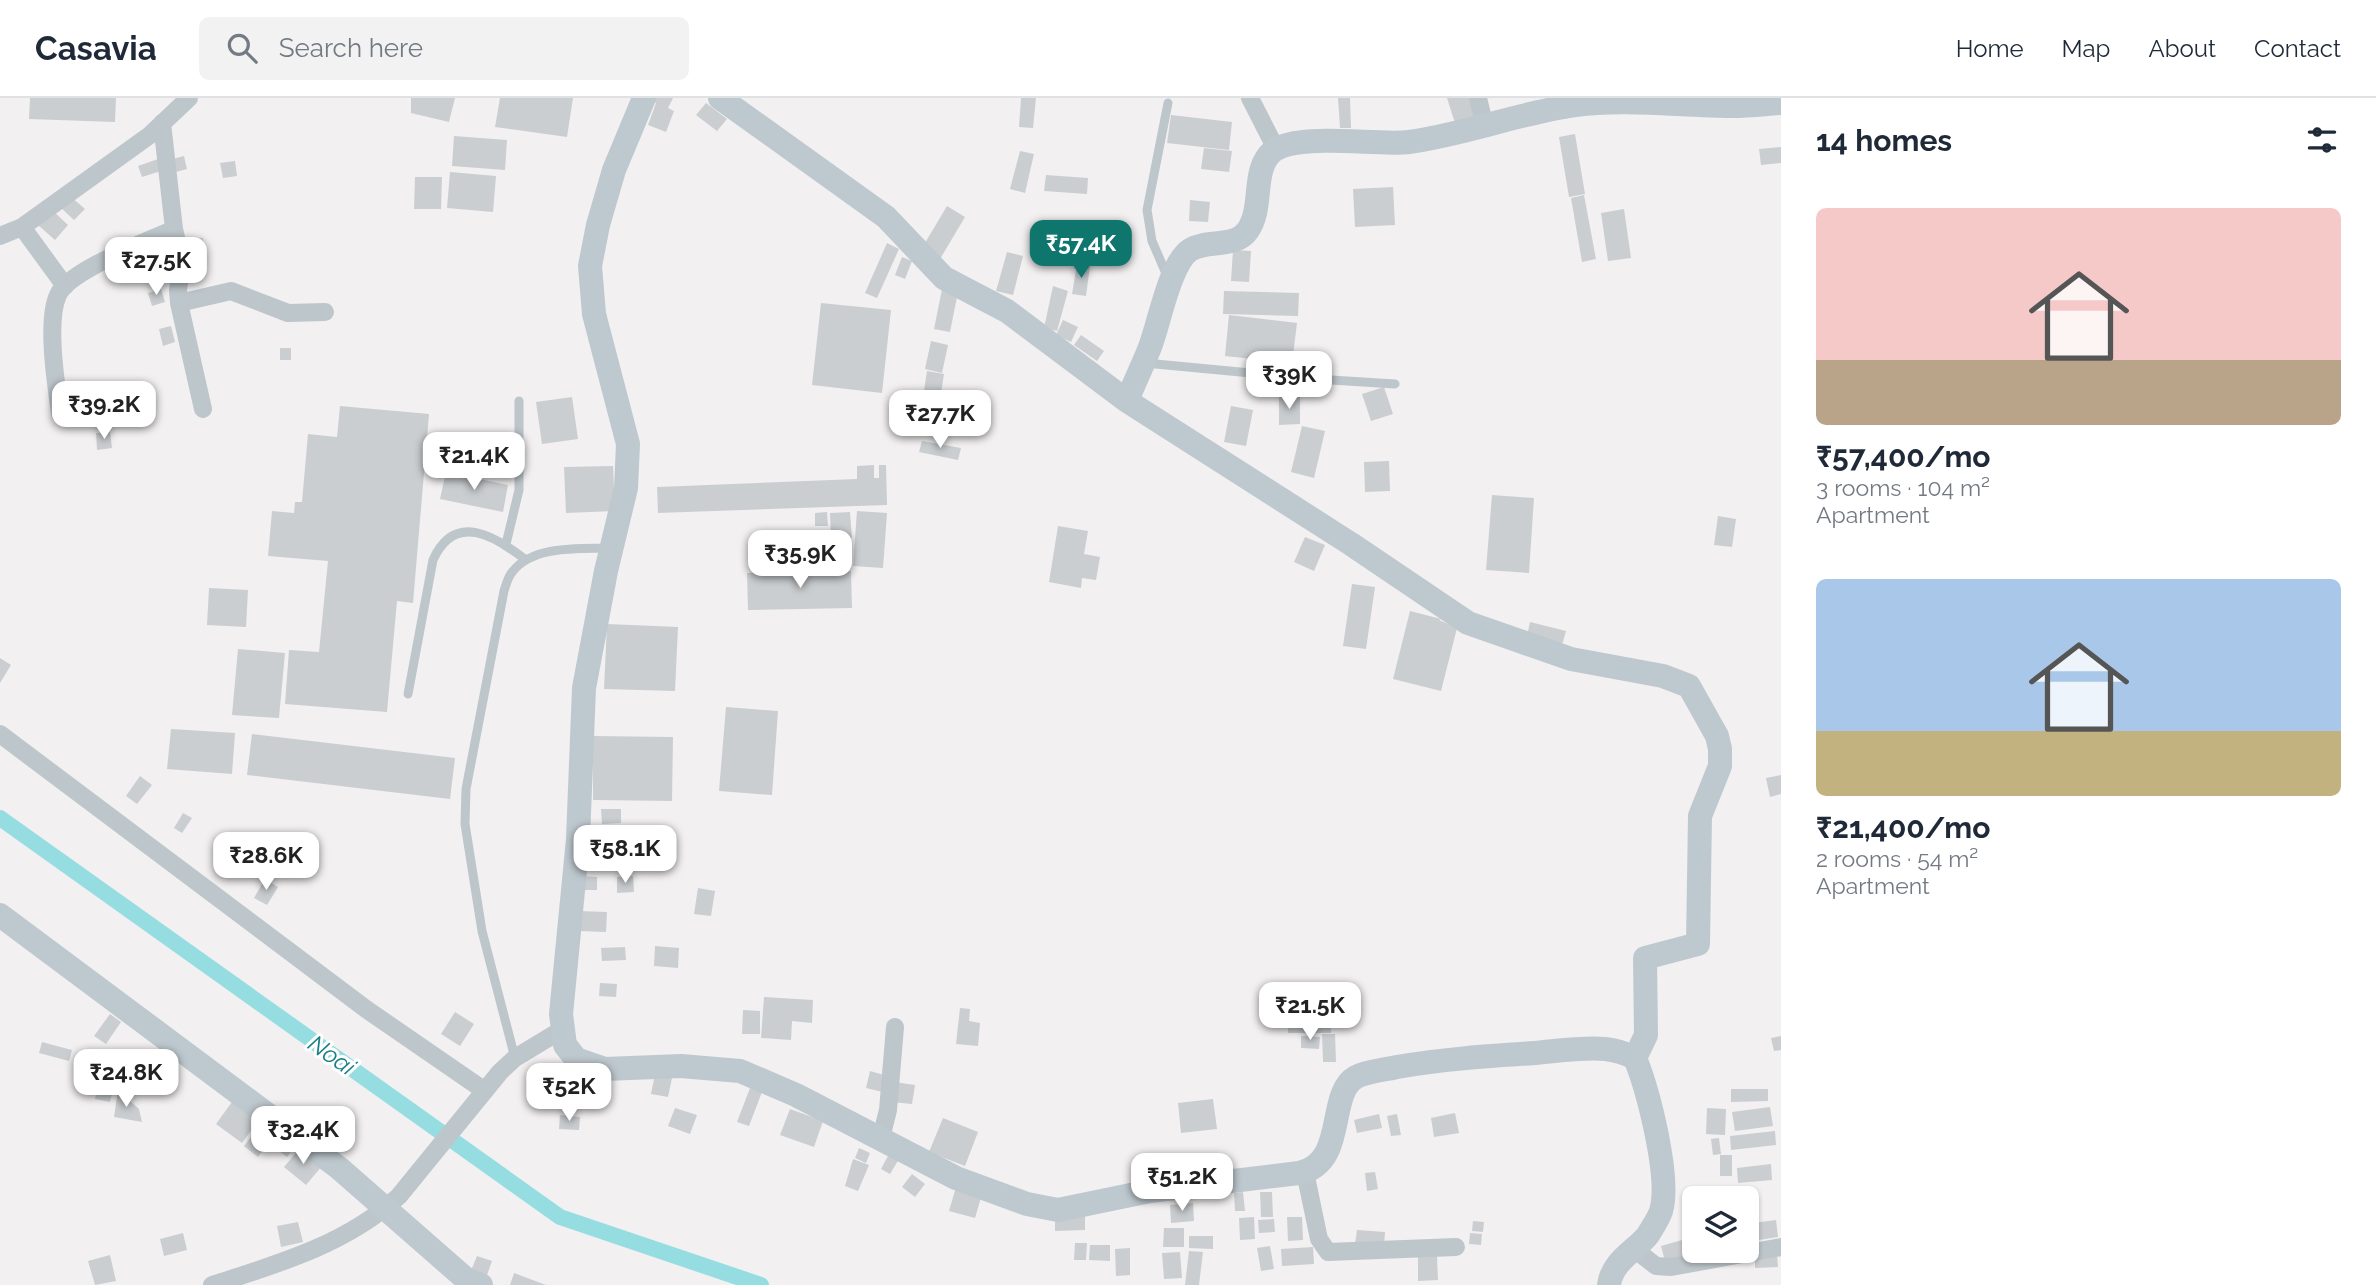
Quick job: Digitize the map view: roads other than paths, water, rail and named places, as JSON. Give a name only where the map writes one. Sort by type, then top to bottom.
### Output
[{"type":"street","points":[[0,236],[22,227],[149,135],[189,98]]},
{"type":"street","points":[[644,98],[614,170],[598,225],[590,266],[594,314],[628,444],[626,488],[584,688],[578,839],[561,1014],[565,1045],[576,1059],[605,1069],[681,1066],[740,1071],[796,1095],[956,1178],[1027,1204],[1058,1210],[1150,1191],[1305,1171],[1322,1160],[1328,1150],[1346,1088],[1357,1077],[1370,1072],[1434,1060],[1591,1049],[1622,1051],[1635,1058],[1646,1086],[1664,1181],[1661,1211],[1647,1236],[1627,1253],[1610,1278],[1609,1285]]},
{"type":"street","points":[[720,98],[886,217],[944,278],[1006,311],[1127,401],[1468,623],[1571,659],[1663,676],[1689,686],[1717,736],[1720,749],[1720,766],[1700,816],[1698,944],[1645,958],[1646,1035],[1635,1058]]},
{"type":"street","points":[[1250,98],[1276,149]]},
{"type":"street","points":[[1478,98],[1485,127]]},
{"type":"street","points":[[1127,401],[1180,260],[1191,249],[1233,241],[1248,231],[1258,207],[1262,169],[1267,157],[1276,149],[1313,141],[1407,142],[1577,105],[1706,102],[1737,106],[1781,103]]},
{"type":"street","points":[[162,123],[174,229],[181,262],[178,303],[203,409]]},
{"type":"street","points":[[22,227],[65,286]]},
{"type":"street","points":[[60,413],[53,357],[55,304],[59,292],[74,278],[107,259],[174,229]]},
{"type":"street","points":[[178,303],[231,291],[288,313],[325,312]]},
{"type":"street","points":[[0,734],[366,1009],[485,1091]]},
{"type":"street","points":[[0,915],[339,1168],[393,1202],[467,1280],[481,1285]]},
{"type":"street","points":[[881,1138],[888,1110],[895,1027]]},
{"type":"street","points":[[212,1285],[322,1247],[356,1230],[393,1202],[514,1058],[563,1029]]},
{"type":"street","points":[[1305,1171],[1318,1240],[1328,1252],[1456,1247]]},
{"type":"street","points":[[1633,1248],[1656,1266],[1671,1266],[1781,1247]]},
{"type":"lane","points":[[1168,103],[1147,210],[1152,241],[1170,283]]},
{"type":"lane","points":[[1143,362],[1395,384]]},
{"type":"lane","points":[[506,544],[519,490],[519,401]]},
{"type":"lane","points":[[408,694],[433,559],[439,545],[459,532],[478,533],[506,544],[526,560]]},
{"type":"lane","points":[[514,1058],[478,907],[465,824],[466,789],[504,591],[513,569],[526,560],[566,549],[612,548]]},
{"type":"waterway","name":"Noai","points":[[0,818],[560,1217],[761,1285]]}]
